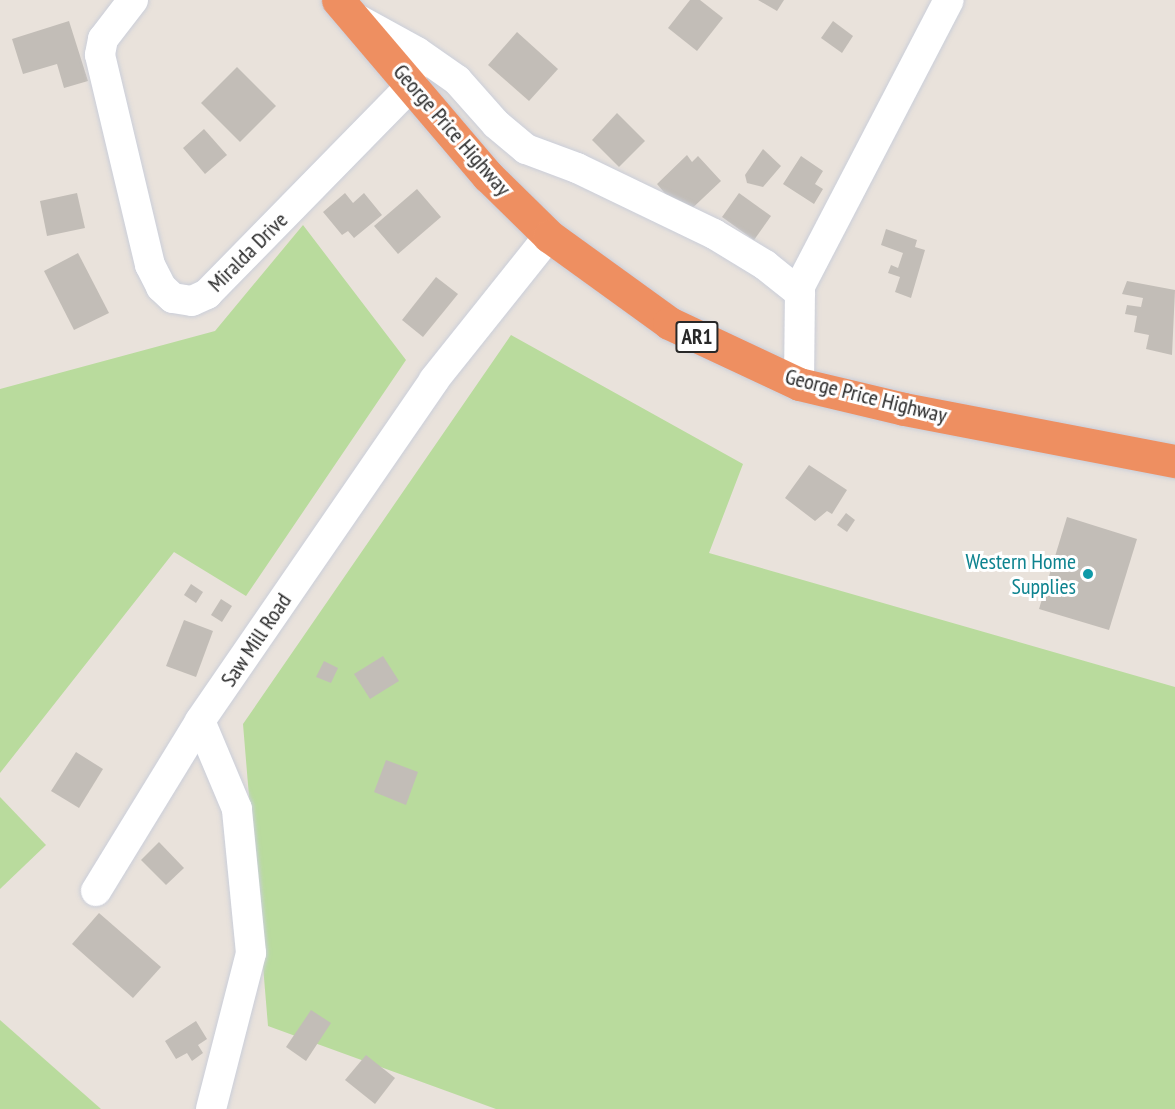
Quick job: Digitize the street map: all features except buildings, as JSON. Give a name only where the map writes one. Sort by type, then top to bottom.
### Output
[{"type":"highway","name":"George Price Highway","points":[[345,8],[413,84],[488,176],[549,236],[669,323],[799,384],[904,409],[1175,461]]},
{"type":"street","name":"Miralda Drive","points":[[132,0],[103,39],[100,55],[150,265],[161,287],[173,298],[192,301],[207,294],[413,84]]},
{"type":"street","points":[[799,384],[800,293],[950,0]]},
{"type":"street","points":[[345,8],[417,52],[457,80],[496,124],[526,149],[577,168],[714,234],[765,265],[800,293]]},
{"type":"street","name":"Saw Mill Road","points":[[96,891],[200,721],[434,381],[549,236]]},
{"type":"street","points":[[200,721],[237,809],[251,953],[211,1109]]},
{"type":"green space","points":[[303,225],[406,360],[246,596],[174,552],[0,773],[0,389],[215,331]]},
{"type":"green space","points":[[511,335],[743,464],[709,553],[1175,687],[1175,1109],[496,1109],[268,1026],[243,724]]},
{"type":"green space","points":[[0,797],[46,845],[0,889]]},
{"type":"green space","points":[[0,1020],[101,1109],[0,1109]]},
{"type":"place","name":"Western Home Supplies","points":[[1088,574]]}]
